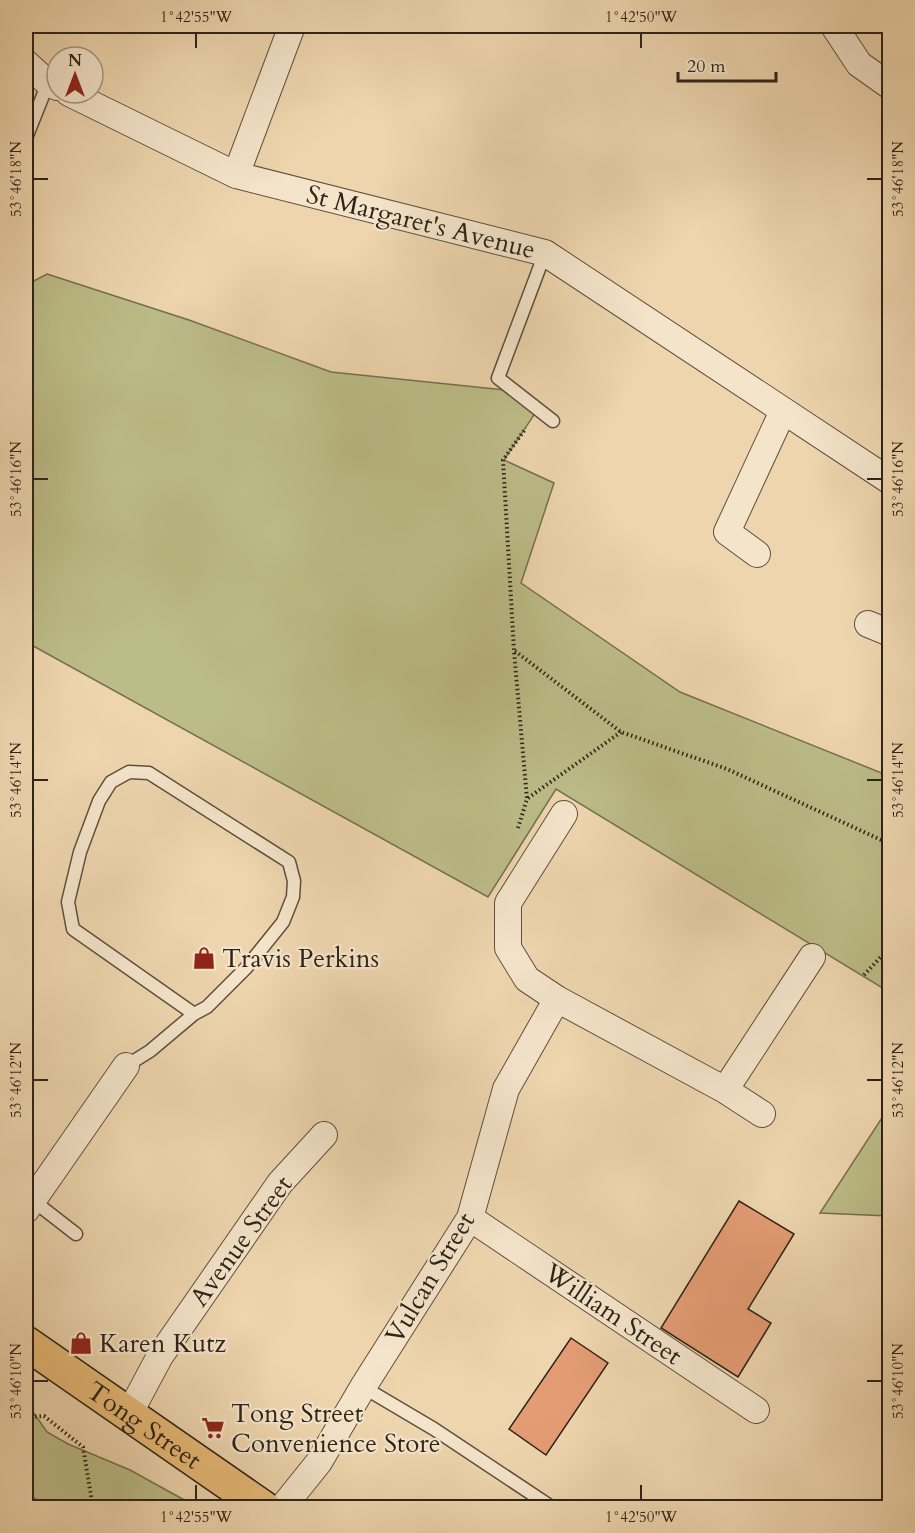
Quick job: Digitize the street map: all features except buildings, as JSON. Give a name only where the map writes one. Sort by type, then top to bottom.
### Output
[{"type":"highway","name":"Tong Street","points":[[26,1343],[264,1508]]},
{"type":"street","points":[[236,175],[292,26]]},
{"type":"street","points":[[834,26],[860,64],[890,86]]},
{"type":"street","name":"St Margaret's Avenue","points":[[26,63],[45,78]]},
{"type":"street","name":"St Margaret's Avenue","points":[[93,105],[236,175],[545,253],[890,480]]},
{"type":"street","points":[[757,554],[727,532],[783,411]]},
{"type":"street","points":[[564,814],[508,903],[508,948],[527,978],[557,999],[725,1090],[762,1114]]},
{"type":"street","points":[[725,1090],[812,957]]},
{"type":"street","name":"Vulcan Street","points":[[282,1508],[319,1461],[470,1218],[506,1089],[557,999]]},
{"type":"street","points":[[28,1204],[126,1066]]},
{"type":"street","name":"Avenue Street","points":[[129,1414],[160,1356],[280,1183],[324,1135]]},
{"type":"street","name":"William Street","points":[[470,1218],[756,1410]]},
{"type":"lane","points":[[26,138],[47,105]]},
{"type":"lane","points":[[545,253],[498,378],[553,421]]},
{"type":"lane","points":[[126,1066],[150,1051],[194,1014],[207,1007],[246,968],[283,922],[293,897],[294,881],[289,862],[149,773],[129,772],[111,782],[99,801],[80,852],[68,902],[74,929],[194,1014]]},
{"type":"lane","points":[[28,1204],[76,1234]]},
{"type":"lane","points":[[363,1387],[434,1428],[553,1508]]},
{"type":"path","points":[[517,832],[527,799],[514,651],[503,460],[538,410]]},
{"type":"path","points":[[514,651],[621,732],[727,769],[890,844]]},
{"type":"path","points":[[527,799],[621,732]]},
{"type":"path","points":[[864,975],[890,946]]},
{"type":"path","points":[[26,1417],[44,1416],[83,1448],[93,1508]]},
{"type":"green space","points":[[47,274],[189,320],[331,372],[514,391],[538,409],[504,460],[554,483],[521,583],[680,692],[889,776],[889,992],[556,789],[488,897],[26,642],[26,285]]},
{"type":"green space","points":[[889,1107],[889,1216],[820,1213]]},
{"type":"green space","points":[[26,1402],[47,1432],[68,1444],[130,1470],[197,1507],[50,1507],[26,1494]]},
{"type":"place","name":"Travis Perkins","points":[[204,958]]},
{"type":"place","name":"Karen Kutz","points":[[81,1343]]},
{"type":"place","name":"Tong Street Convenience Store","points":[[213,1428]]}]
